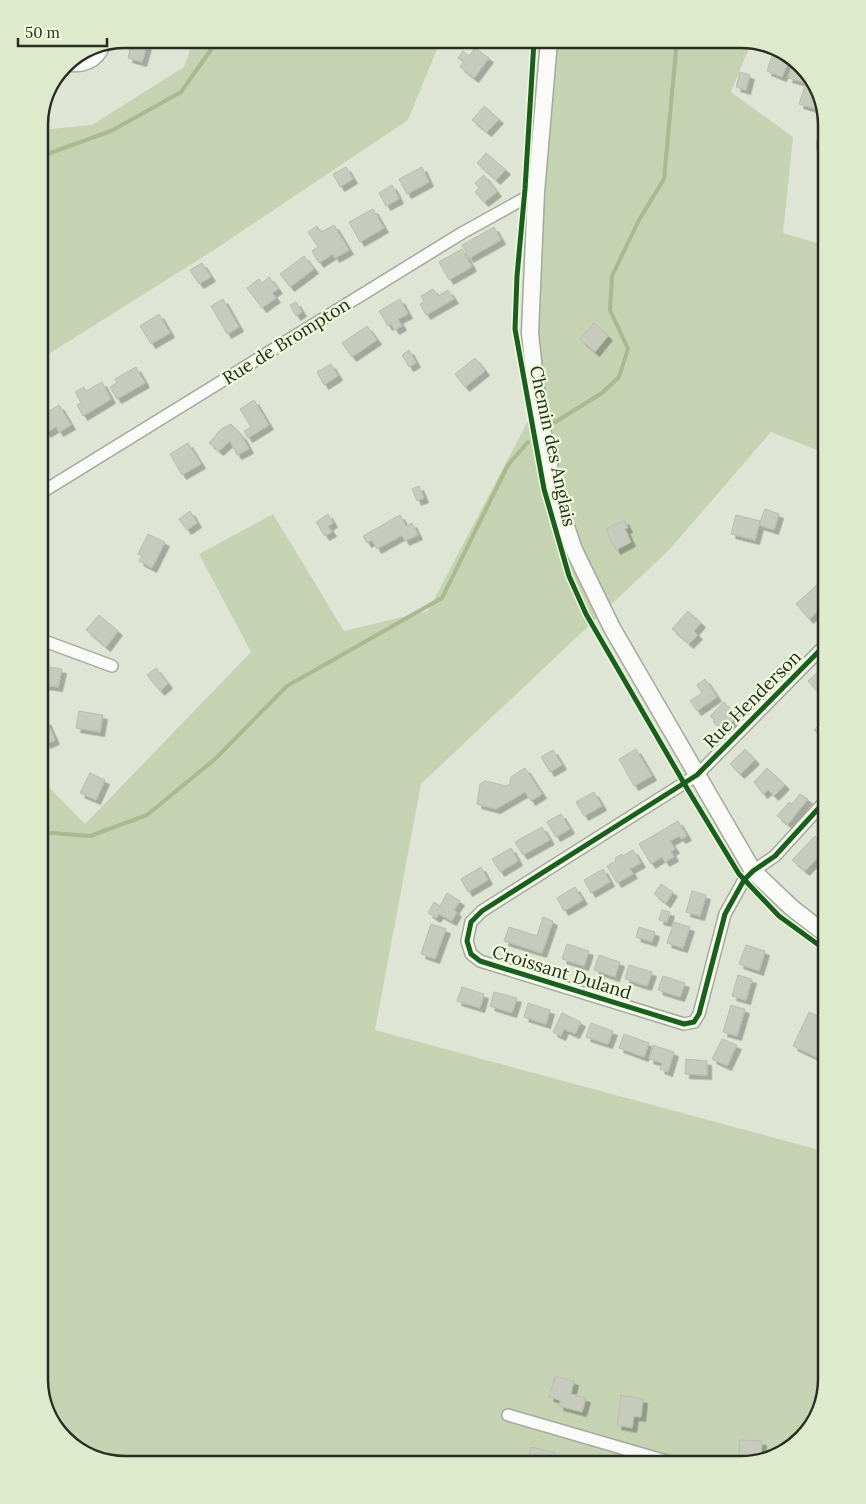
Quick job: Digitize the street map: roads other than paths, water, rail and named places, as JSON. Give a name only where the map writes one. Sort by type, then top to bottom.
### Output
[{"type":"street","name":"Chemin des Anglais","points":[[548,48],[536,192],[530,333],[538,407],[553,488],[574,550],[612,628],[753,871],[792,908],[818,927]]},
{"type":"street","points":[[76,65],[90,63],[101,52]]},
{"type":"street","name":"Rue de Brompton","points":[[48,488],[462,233],[536,192]]},
{"type":"street","points":[[48,643],[112,666]]},
{"type":"street","name":"Rue Henderson","points":[[697,775],[818,652]]},
{"type":"street","name":"Croissant Duland","points":[[697,775],[482,911],[470,922],[467,941],[470,954],[480,961],[684,1024],[694,1022],[699,1014],[725,914],[744,880],[753,871]]},
{"type":"street","points":[[753,871],[775,856],[818,809]]},
{"type":"street","points":[[508,1415],[649,1456]]},
{"type":"waterway","points":[[48,154],[111,131],[181,92],[212,48]]},
{"type":"waterway","points":[[552,424],[602,393],[619,377],[628,349],[610,310],[612,276],[639,220],[664,179],[676,48]]},
{"type":"waterway","points":[[48,833],[90,836],[147,815],[215,759],[287,686],[442,598],[508,465],[528,442]]}]
